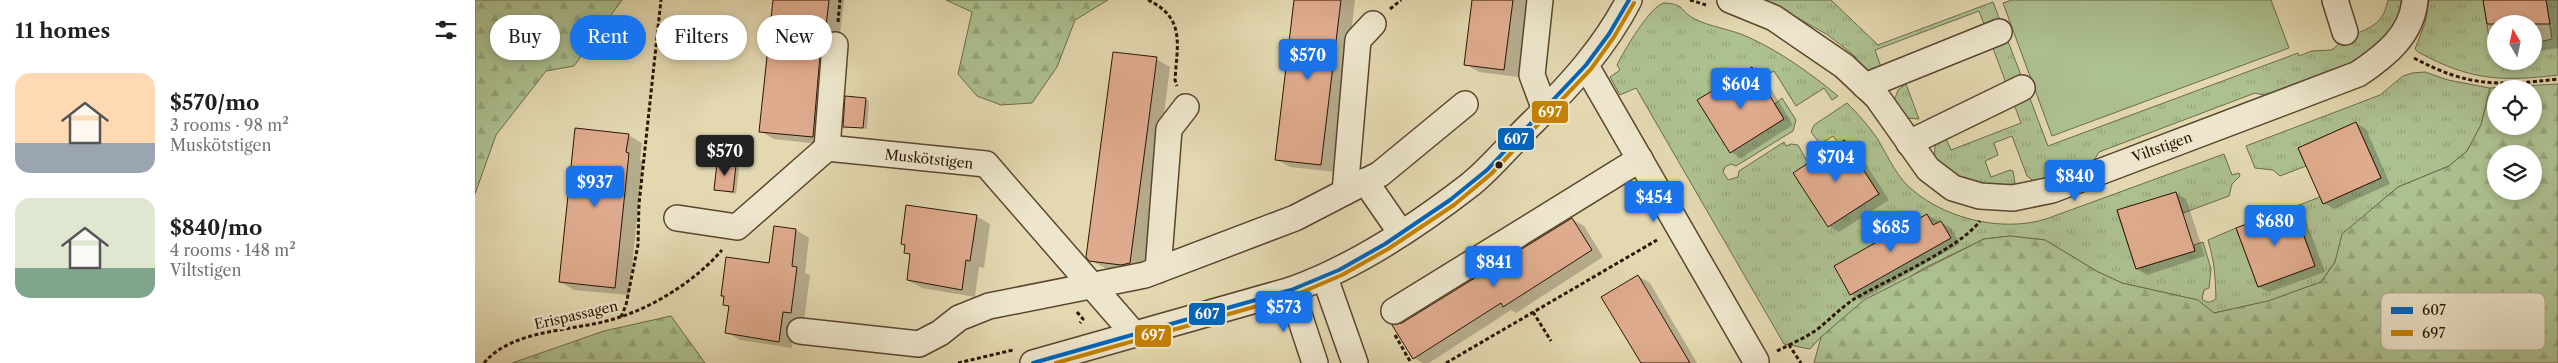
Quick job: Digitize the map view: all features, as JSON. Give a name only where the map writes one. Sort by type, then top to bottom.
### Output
[{"type":"street","points":[[1540,0],[1532,76],[1545,110]]},
{"type":"street","points":[[1033,363],[1291,290],[1325,278],[1401,234],[1472,183],[1545,110],[1586,66],[1616,25],[1629,0]]},
{"type":"street","points":[[2335,0],[2345,32]]},
{"type":"street","name":"Viltstigen","points":[[1721,3],[1774,18],[1844,66],[1877,97],[1928,169],[1953,188],[1979,196],[2013,198],[2052,190],[2358,74],[2381,59],[2403,34],[2414,10],[2415,0]]},
{"type":"street","points":[[1373,24],[1358,40],[1355,186],[1401,234]]},
{"type":"street","points":[[1865,86],[1999,32]]},
{"type":"street","points":[[677,218],[737,227],[827,148],[835,45]]},
{"type":"street","points":[[1586,66],[1756,361]]},
{"type":"street","points":[[1909,143],[2022,88]]},
{"type":"street","points":[[800,331],[919,344],[940,333],[959,318],[989,306],[1093,286],[1158,270],[1295,218],[1380,174],[1465,104]]},
{"type":"street","points":[[1158,270],[1169,129],[1186,107]]},
{"type":"street","name":"Muskötstigen","points":[[827,148],[986,164],[1134,334]]},
{"type":"street","points":[[1394,311],[1640,159]]},
{"type":"street","points":[[1325,278],[1355,363]]},
{"type":"street","points":[[1291,290],[1315,363]]},
{"type":"path","points":[[621,317],[639,245],[639,204],[661,0]]},
{"type":"path","points":[[1149,0],[1170,15],[1178,33],[1175,80],[1186,107]]},
{"type":"path","points":[[1690,0],[1721,3]]},
{"type":"path","points":[[2411,56],[2453,78],[2476,82],[2503,84],[2558,80]]},
{"type":"path","points":[[1789,345],[1818,329],[1833,314],[1853,300],[1954,244],[1973,231],[1982,217]]},
{"type":"path","name":"Erispassagen","points":[[484,363],[489,356],[518,341],[555,330],[589,326],[621,317],[664,297],[721,252],[737,227]]},
{"type":"path","points":[[1446,363],[1680,227]]},
{"type":"path","points":[[1533,312],[1551,341]]},
{"type":"green space","points":[[475,0],[622,0],[611,15],[570,15],[570,60],[578,60],[574,66],[546,71],[496,135],[475,194]]},
{"type":"green space","points":[[946,0],[1108,0],[1075,20],[1057,67],[1032,103],[1001,105],[977,96],[958,74],[972,12]]},
{"type":"green space","points":[[1766,0],[1831,0],[1878,45],[1993,2],[2048,146],[2298,53],[2299,56],[2312,51],[2331,50],[2343,40],[2377,23],[2385,10],[2388,0],[2402,0],[2395,21],[2384,39],[2368,53],[2330,74],[2268,96],[2255,93],[2099,152],[2093,162],[2036,183],[2027,176],[2012,136],[1994,143],[1998,155],[1985,161],[1991,177],[2010,170],[2013,171],[2015,183],[2005,189],[1959,179],[1936,163],[1935,158],[1936,144],[1944,134],[1951,150],[2021,123],[1979,11],[1875,50],[1881,67],[1867,71],[1858,68],[1856,57],[1828,35]]},
{"type":"green space","points":[[2012,0],[2271,0],[2289,48],[2052,136],[2003,3]]},
{"type":"green space","points":[[2429,0],[2483,0],[2487,24],[2487,70],[2543,70],[2543,41],[2552,39],[2546,0],[2558,0],[2558,75],[2519,78],[2486,77],[2453,68],[2415,49],[2425,23]]},
{"type":"green space","points":[[1664,3],[1679,6],[1699,21],[1741,34],[1772,49],[1817,79],[1838,96],[1832,100],[1824,88],[1796,106],[1774,71],[1759,79],[1752,67],[1698,100],[1730,152],[1784,119],[1775,104],[1782,98],[1796,120],[1793,131],[1736,166],[1731,164],[1725,167],[1723,172],[1728,180],[1738,177],[1739,171],[1784,142],[1786,146],[1791,144],[1798,145],[1808,163],[1828,226],[1879,194],[1845,140],[1839,144],[1833,136],[1820,144],[1811,132],[1814,125],[1847,103],[1874,133],[1902,179],[1920,196],[1953,214],[1991,223],[2028,223],[2046,219],[2224,154],[2232,175],[2239,173],[2240,176],[2232,184],[2229,196],[2183,213],[2176,192],[2117,211],[2136,269],[2195,251],[2194,245],[2203,242],[2211,269],[2209,288],[2204,290],[2202,299],[2209,302],[2216,299],[2214,270],[2208,240],[2236,228],[2258,287],[2315,266],[2294,207],[2320,197],[2323,204],[2381,178],[2356,122],[2298,148],[2306,166],[2280,176],[2273,170],[2255,168],[2246,146],[2380,95],[2403,76],[2412,73],[2425,72],[2448,80],[2487,87],[2487,100],[2481,125],[2467,151],[2449,166],[2398,187],[2343,234],[2335,262],[2321,282],[2269,301],[2214,313],[2197,300],[2122,283],[2098,272],[2045,240],[2010,236],[1984,239],[1922,269],[1821,337],[1810,349],[1784,344],[1636,88],[1620,95],[1610,77],[1620,70],[1617,65],[1631,40],[1658,6]]},
{"type":"green space","points":[[1906,84],[1919,119],[1905,118],[1894,101],[1898,90]]},
{"type":"green space","points":[[2558,84],[2558,363],[1814,363],[1821,337],[1864,300],[1984,239],[2010,236],[2045,240],[2098,272],[2122,283],[2198,300],[2214,313],[2268,301],[2321,282],[2335,262],[2342,234],[2398,187],[2449,166],[2467,151],[2481,125],[2487,100],[2487,135],[2542,135],[2542,85]]},
{"type":"green space","points":[[671,316],[705,363],[512,363],[604,331]]},
{"type":"building","points":[[773,0],[829,0],[827,15],[771,15]]},
{"type":"building","points":[[1294,0],[1341,0],[1321,165],[1275,160]]},
{"type":"building","points":[[1472,0],[1513,0],[1504,70],[1464,65]]},
{"type":"building","points":[[2483,0],[2546,0],[2550,24],[2543,24],[2543,15],[2487,15],[2487,24]]},
{"type":"building","points":[[1113,52],[1157,57],[1130,263],[1121,265],[1089,261],[1086,257]]},
{"type":"building","points":[[767,60],[820,60],[813,137],[759,132]]},
{"type":"building","points":[[1752,67],[1784,119],[1730,153],[1697,100]]},
{"type":"building","points":[[845,96],[866,98],[863,128],[843,127]]},
{"type":"building","points":[[2356,122],[2381,178],[2323,204],[2298,148]]},
{"type":"building","points":[[575,128],[629,134],[626,152],[629,153],[615,288],[559,282]]},
{"type":"building","points":[[1844,140],[1879,194],[1828,227],[1793,173]]},
{"type":"building","points":[[717,163],[736,165],[733,192],[714,190]]},
{"type":"building","points":[[2176,192],[2195,251],[2136,269],[2117,210]]},
{"type":"building","points":[[906,205],[977,215],[970,261],[966,260],[962,290],[907,280],[910,254],[904,253],[905,245],[901,244]]},
{"type":"building","points":[[2293,207],[2315,266],[2258,287],[2236,228]]},
{"type":"building","points":[[1927,214],[1933,225],[1941,221],[1951,238],[1850,295],[1834,266]]},
{"type":"building","points":[[1572,218],[1592,250],[1503,307],[1501,303],[1413,359],[1392,325],[1402,323]]},
{"type":"building","points":[[774,226],[796,229],[792,266],[797,267],[791,313],[783,312],[779,342],[725,333],[729,306],[723,305],[724,296],[721,296],[726,257],[769,263]]},
{"type":"building","points":[[1638,275],[1690,363],[1641,363],[1601,297]]},
{"type":"transit line","name":"607","points":[[1033,363],[1291,290],[1339,270],[1385,244],[1450,200],[1487,170],[1586,65],[1609,34],[1629,0]]},
{"type":"transit line","name":"697","points":[[1056,363],[1293,296],[1342,275],[1388,249],[1454,205],[1491,174],[1591,69],[1614,37],[1634,3]]}]
